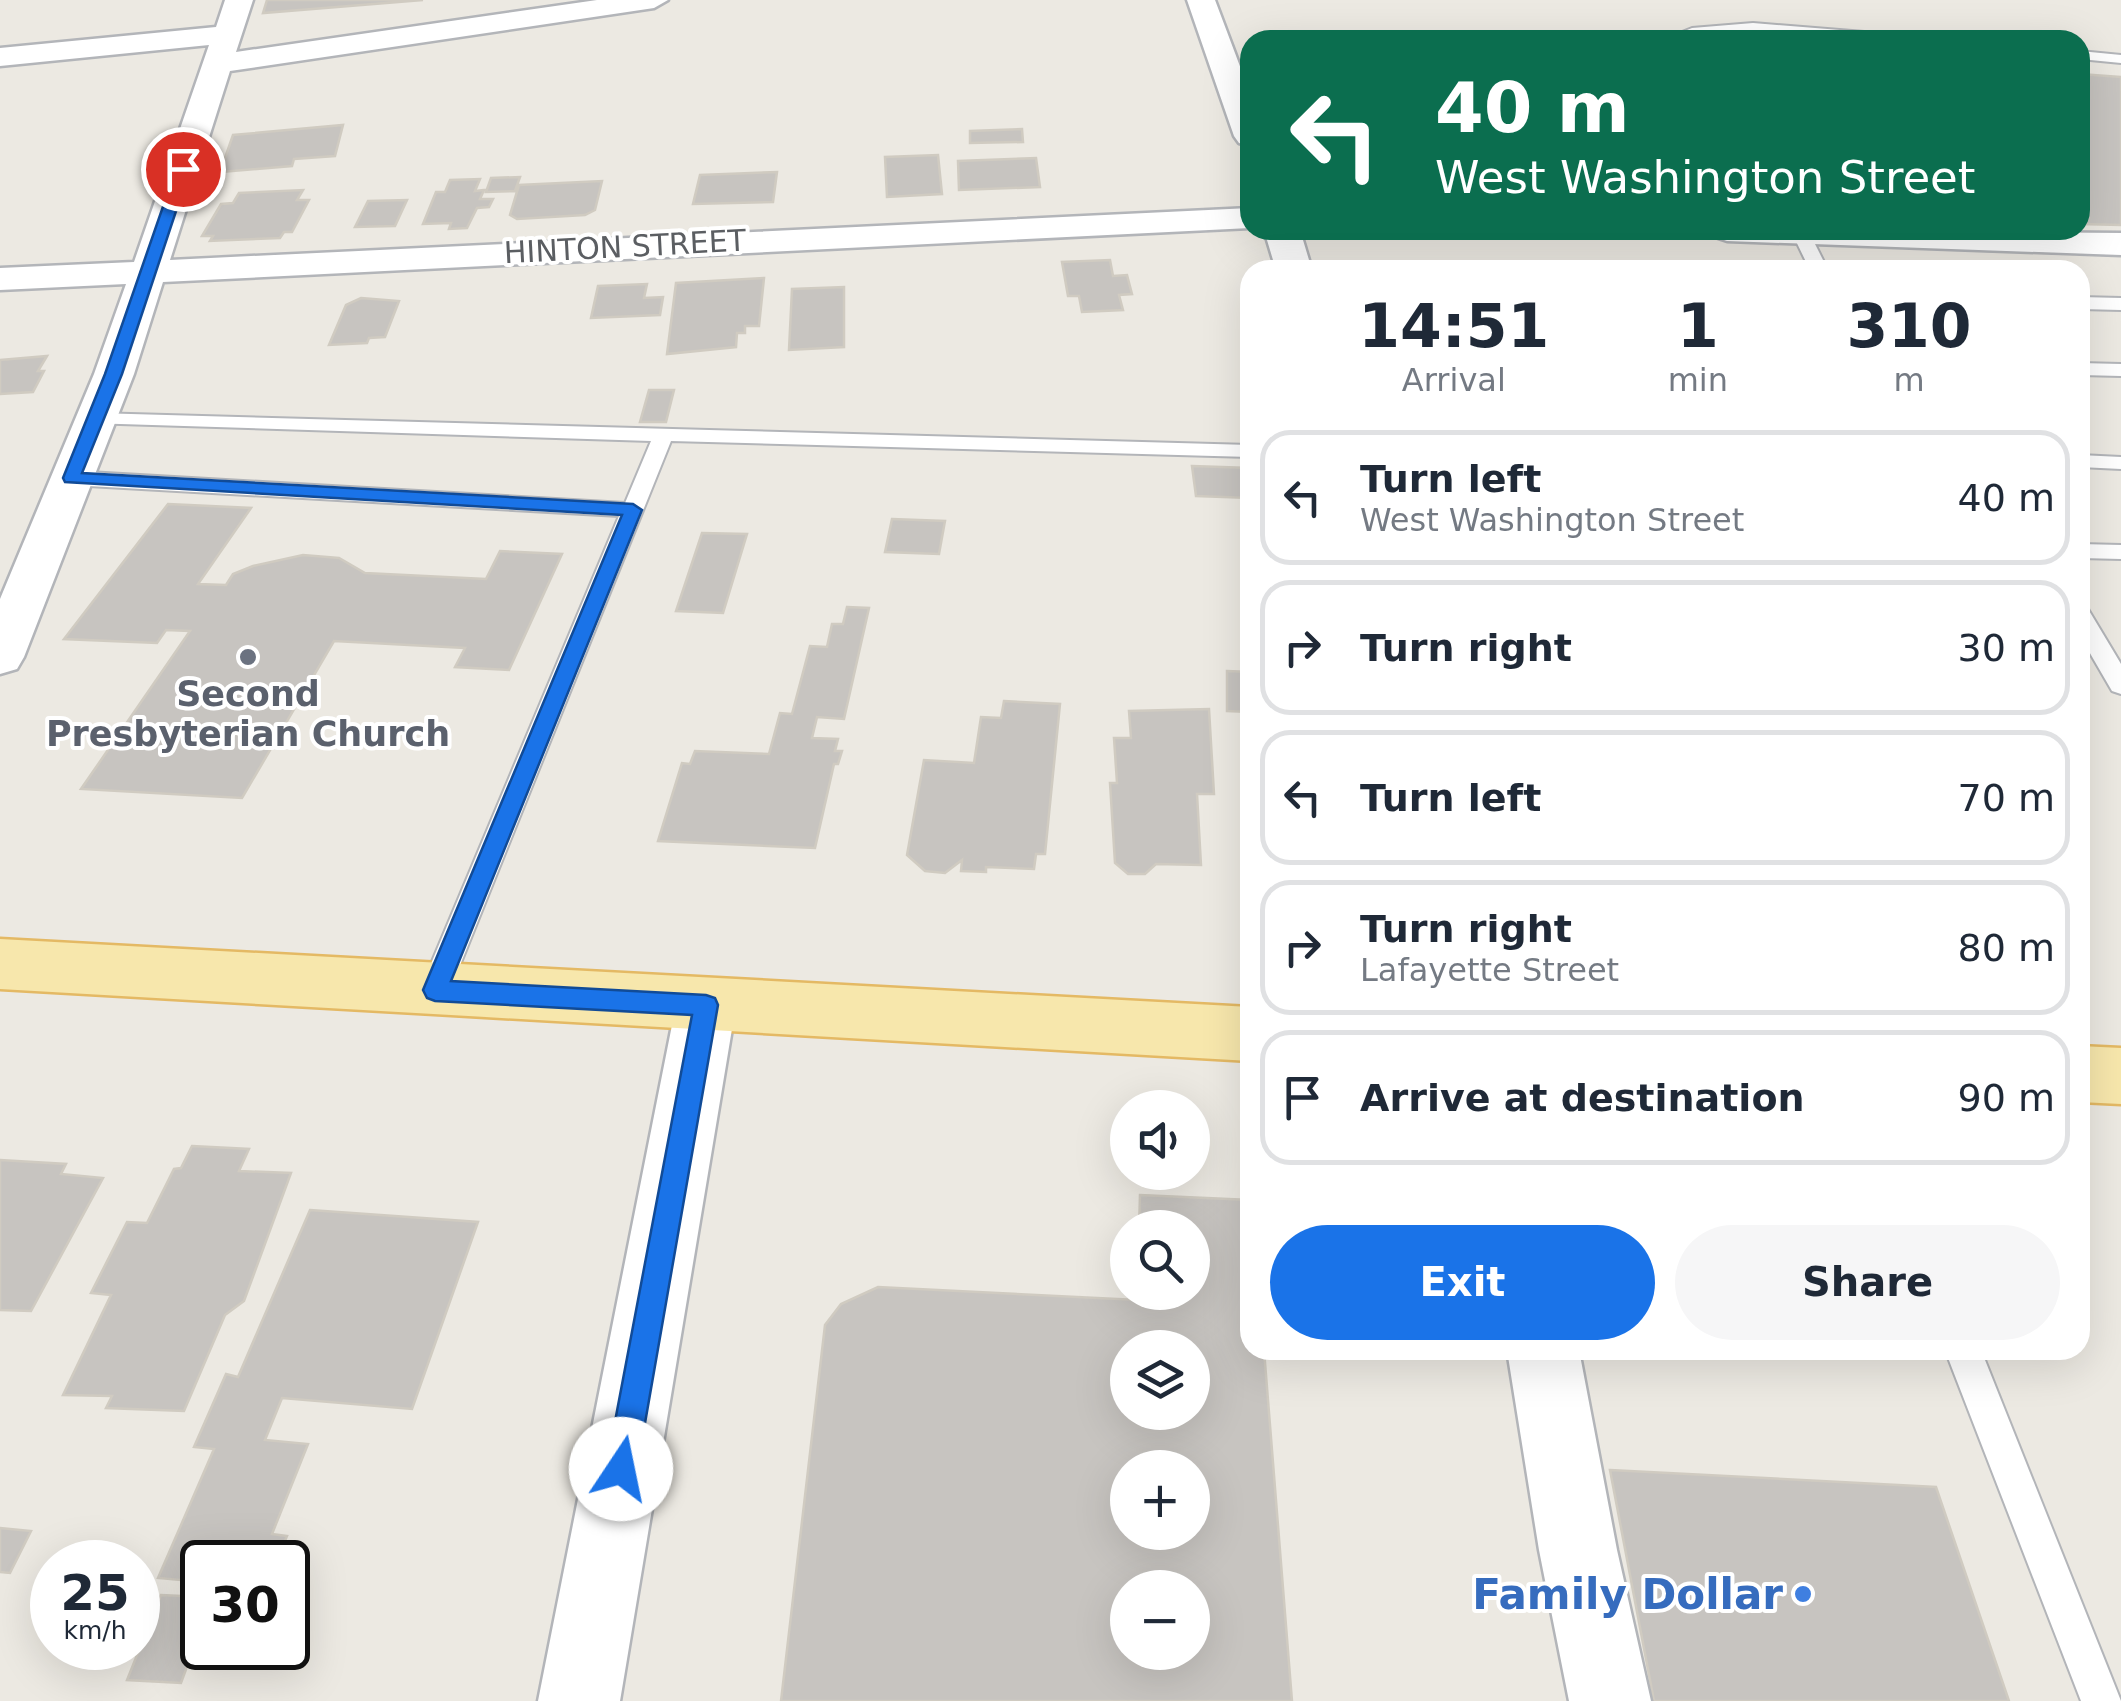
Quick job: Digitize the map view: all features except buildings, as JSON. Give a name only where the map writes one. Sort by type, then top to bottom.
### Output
[{"type":"main road","points":[[0,964],[1240,1033]]},
{"type":"main road","points":[[2090,1074],[2121,1076]]},
{"type":"street","points":[[0,57],[227,33],[654,0]]},
{"type":"street","points":[[1201,0],[1240,108]]},
{"type":"street","points":[[0,657],[95,419],[227,33]]},
{"type":"street","name":"HINTON STREET","points":[[0,278],[1240,218]]},
{"type":"street","points":[[2005,240],[2121,244]]},
{"type":"street","points":[[579,1701],[706,1005]]},
{"type":"street","points":[[1545,1360],[1578,1550],[1610,1701]]},
{"type":"lane","points":[[1706,30],[1754,30]]},
{"type":"lane","points":[[2090,56],[2121,58]]},
{"type":"lane","points":[[2090,303],[2121,304]]},
{"type":"lane","points":[[2090,369],[2121,370]]},
{"type":"lane","points":[[95,419],[1240,451]]},
{"type":"lane","points":[[435,990],[663,436]]},
{"type":"lane","points":[[2090,462],[2121,463]]},
{"type":"lane","points":[[72,478],[633,510]]},
{"type":"lane","points":[[2090,551],[2121,552]]},
{"type":"lane","points":[[2090,632],[2121,685]]},
{"type":"lane","points":[[1967,1360],[2102,1701]]},
{"type":"place","name":"Second Presbyterian Church","points":[[248,657]]},
{"type":"place","name":"Family Dollar","points":[[1803,1594]]},
{"type":"route","points":[[183,169],[114,374],[72,478],[633,510],[435,990],[706,1005],[621,1469]]}]
